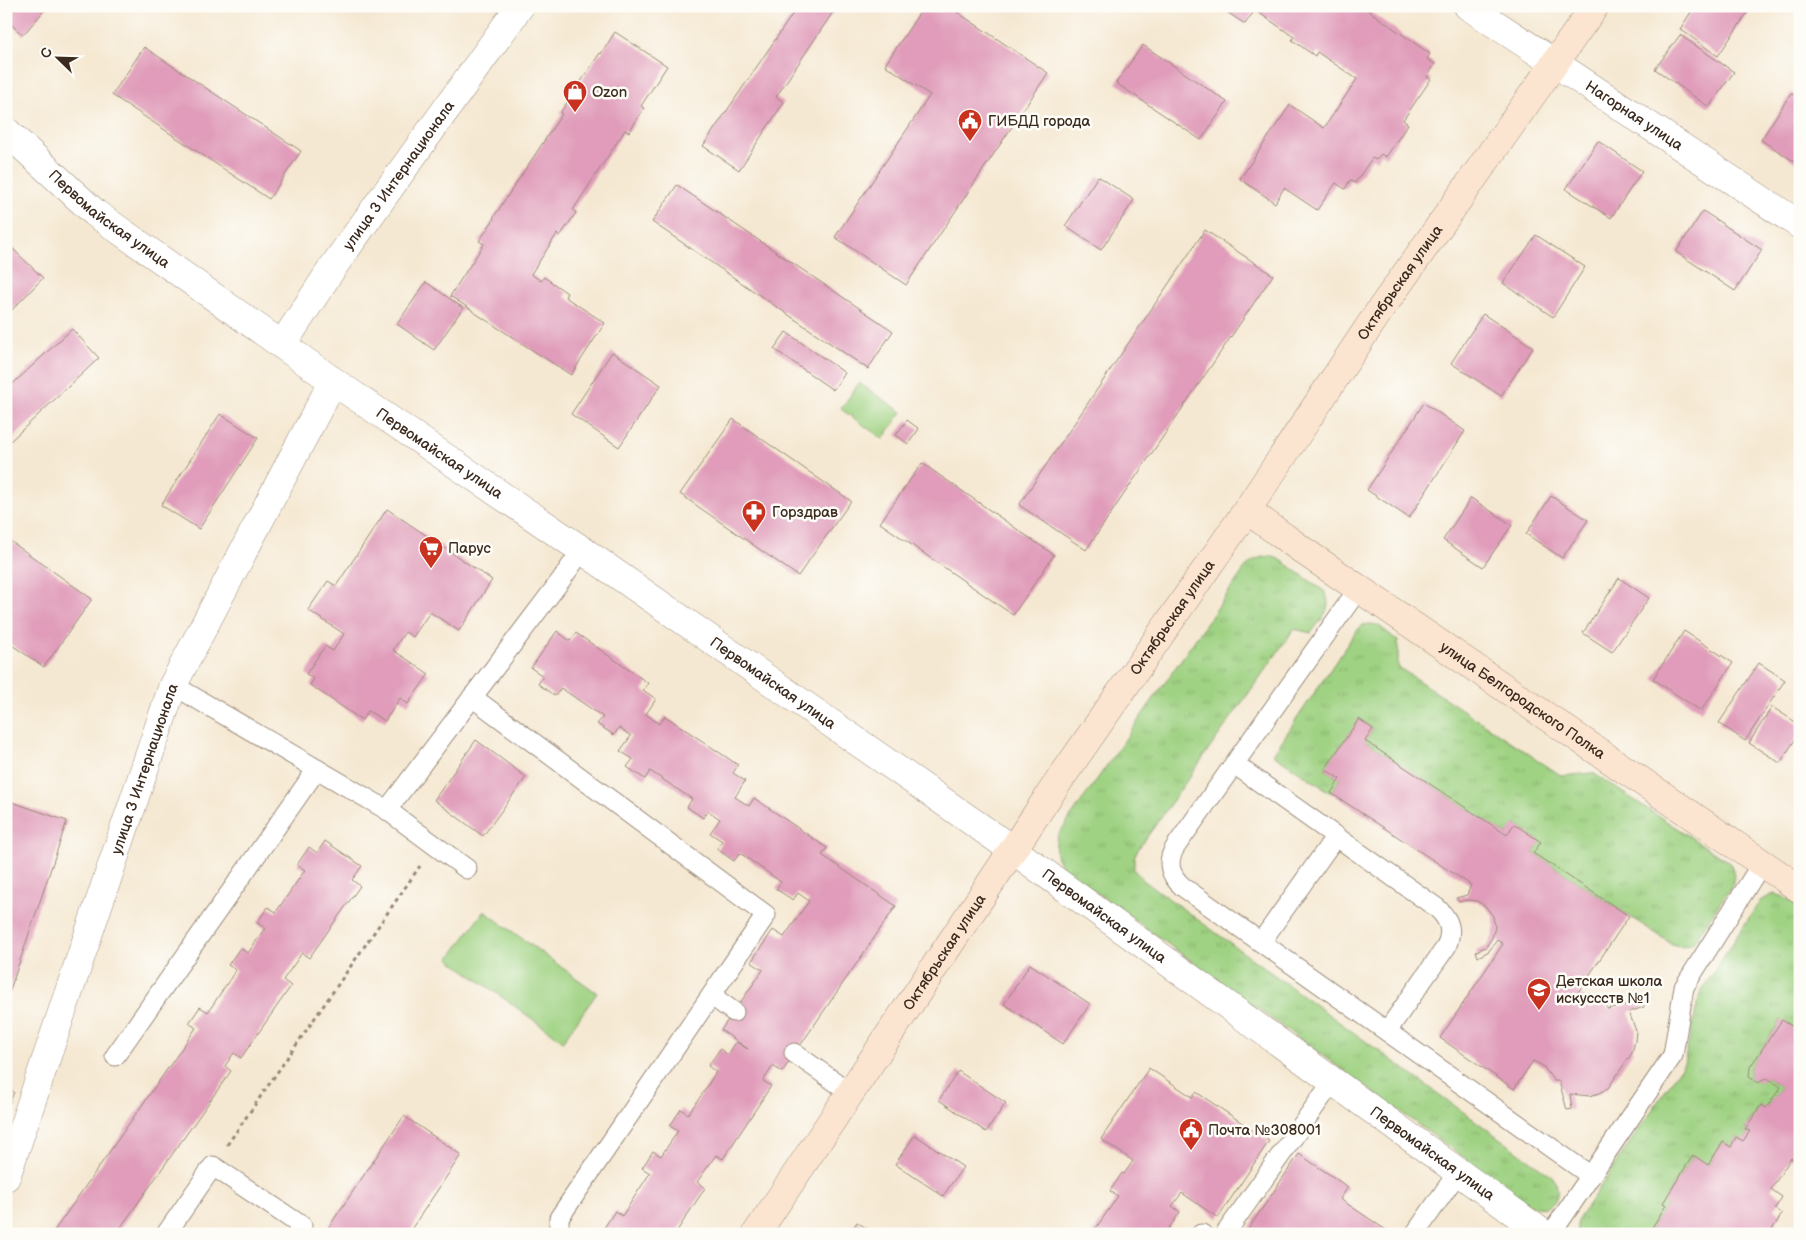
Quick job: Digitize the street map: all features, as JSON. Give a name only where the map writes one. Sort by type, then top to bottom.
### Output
[{"type":"street","name":"улица 3 Интернационала","points":[[282,345],[333,267],[520,6]]},
{"type":"street","name":"Нагорная улица","points":[[1468,6],[1800,225]]},
{"type":"street","name":"Октябрьская улица","points":[[756,1234],[1052,791],[1247,510],[1378,313],[1595,6]]},
{"type":"street","name":"Первомайская улица","points":[[6,131],[95,213],[333,381],[582,550],[1013,850],[1544,1234]]},
{"type":"street","name":"улица 3 Интернационала","points":[[6,1177],[173,685],[333,381]]},
{"type":"street","name":"улица Белгородского Полка","points":[[1247,510],[1800,889]]},
{"type":"lane","points":[[387,810],[582,550]]},
{"type":"lane","points":[[1359,588],[1176,846],[1171,854],[1170,864],[1172,873],[1176,881],[1591,1176]]},
{"type":"lane","points":[[173,685],[387,810],[467,869]]},
{"type":"lane","points":[[472,697],[766,914],[712,996],[559,1218],[559,1234]]},
{"type":"lane","points":[[1234,764],[1438,908],[1446,916],[1450,926],[1450,937],[1446,947],[1387,1031]]},
{"type":"lane","points":[[115,1056],[317,769]]},
{"type":"lane","points":[[1261,942],[1336,836]]},
{"type":"lane","points":[[1551,1234],[1673,1055],[1684,988],[1762,863]]},
{"type":"lane","points":[[712,996],[734,1012]]},
{"type":"lane","points":[[794,1053],[851,1093]]},
{"type":"lane","points":[[1225,1234],[1333,1081]]},
{"type":"lane","points":[[166,1234],[213,1166],[302,1226],[297,1234]]},
{"type":"lane","points":[[1415,1234],[1458,1172]]},
{"type":"path","points":[[213,1166],[434,845]]},
{"type":"green space","points":[[859,383],[902,412],[883,439],[841,409]]},
{"type":"green space","points":[[1271,556],[1281,560],[1324,591],[1328,603],[1325,613],[1311,633],[1294,629],[1137,851],[1134,857],[1134,870],[1143,880],[1553,1177],[1557,1196],[1551,1205],[1539,1208],[1531,1206],[1068,872],[1058,860],[1056,846],[1058,835],[1244,570],[1256,560]]},
{"type":"green space","points":[[1363,625],[1378,625],[1398,641],[1398,667],[1562,776],[1593,773],[1730,863],[1734,874],[1732,885],[1693,943],[1682,946],[1672,944],[1533,853],[1541,842],[1515,824],[1507,835],[1365,741],[1373,729],[1359,719],[1325,769],[1340,779],[1331,793],[1273,754],[1357,630]]},
{"type":"green space","points":[[1774,894],[1782,896],[1800,908],[1800,1028],[1795,1028],[1781,1020],[1750,1067],[1749,1077],[1758,1082],[1767,1078],[1781,1087],[1766,1108],[1760,1105],[1745,1128],[1750,1131],[1743,1141],[1736,1137],[1731,1147],[1723,1142],[1708,1165],[1693,1155],[1663,1202],[1666,1205],[1648,1234],[1577,1234],[1577,1221],[1684,1063],[1700,993],[1760,901]]},
{"type":"green space","points":[[484,911],[597,993],[563,1041],[449,959]]},
{"type":"building","points":[[15,6],[48,6],[23,35],[6,20],[6,16]]},
{"type":"building","points":[[798,6],[837,6],[776,97],[784,102],[739,170],[703,146]]},
{"type":"building","name":"ГИБДД города","points":[[924,6],[948,6],[1048,73],[906,285],[835,237],[930,95],[885,65]]},
{"type":"building","points":[[1218,6],[1362,6],[1430,54],[1427,59],[1435,64],[1427,77],[1431,79],[1403,120],[1408,124],[1386,157],[1381,154],[1376,160],[1372,158],[1355,183],[1350,180],[1345,189],[1336,183],[1317,210],[1284,188],[1275,203],[1240,179],[1290,105],[1324,128],[1357,79],[1317,52],[1315,56],[1292,40],[1294,37],[1255,10],[1245,24]]},
{"type":"building","points":[[1695,6],[1752,6],[1718,56],[1680,29]]},
{"type":"building","points":[[615,32],[667,66],[641,106],[644,108],[629,132],[625,130],[573,210],[576,213],[560,236],[557,234],[531,274],[541,281],[544,277],[567,293],[565,297],[605,323],[571,375],[450,296],[484,244],[479,241],[493,218],[562,114],[560,113]]},
{"type":"building","points":[[1680,35],[1734,72],[1709,107],[1655,69]]},
{"type":"building","points":[[1143,45],[1227,102],[1201,140],[1116,83]]},
{"type":"building","points":[[144,47],[301,151],[269,199],[112,95]]},
{"type":"building","points":[[1791,93],[1800,99],[1800,165],[1761,140]]},
{"type":"building","points":[[1598,141],[1642,171],[1611,218],[1566,189]]},
{"type":"building","points":[[1098,176],[1134,200],[1101,250],[1065,226]]},
{"type":"building","points":[[677,185],[893,331],[868,369],[652,222]]},
{"type":"building","points":[[1703,211],[1762,250],[1735,291],[1676,252]]},
{"type":"building","points":[[1205,230],[1273,275],[1086,550],[1019,505]]},
{"type":"building","points":[[1536,235],[1585,267],[1553,317],[1503,283]]},
{"type":"building","points":[[6,242],[43,278],[6,316]]},
{"type":"building","points":[[426,282],[463,308],[434,350],[397,324]]},
{"type":"building","points":[[1483,314],[1533,347],[1501,396],[1451,363]]},
{"type":"building","points":[[72,329],[99,358],[6,445],[6,390]]},
{"type":"building","points":[[786,332],[845,373],[833,390],[774,349]]},
{"type":"building","points":[[612,352],[661,385],[619,447],[571,414]]},
{"type":"building","points":[[1424,403],[1465,431],[1409,518],[1367,490]]},
{"type":"building","points":[[220,414],[258,438],[199,529],[161,505]]},
{"type":"building","points":[[733,419],[851,501],[798,576],[680,494]]},
{"type":"building","points":[[907,420],[919,429],[908,444],[896,435]]},
{"type":"building","points":[[922,463],[1054,555],[1013,615],[880,523]]},
{"type":"building","points":[[1551,496],[1588,520],[1562,558],[1526,534]]},
{"type":"building","points":[[1471,498],[1512,525],[1483,567],[1443,540]]},
{"type":"building","points":[[387,509],[492,580],[459,631],[430,612],[413,637],[405,632],[393,650],[429,674],[408,704],[400,698],[385,721],[368,711],[362,720],[310,685],[314,679],[306,674],[325,646],[333,651],[344,634],[308,610],[328,581],[336,586]]},
{"type":"building","points":[[6,538],[92,599],[44,667],[6,641]]},
{"type":"building","points":[[1619,578],[1649,598],[1612,652],[1583,633]]},
{"type":"building","points":[[557,631],[570,641],[576,633],[648,683],[643,690],[656,699],[646,714],[659,724],[665,716],[738,765],[733,773],[745,781],[735,797],[749,806],[754,798],[827,848],[822,855],[896,906],[782,1072],[773,1066],[763,1081],[771,1086],[723,1159],[716,1155],[697,1182],[705,1188],[675,1234],[610,1234],[604,1228],[615,1211],[622,1216],[650,1173],[642,1168],[653,1151],[661,1156],[678,1131],[670,1126],[681,1109],[688,1114],[703,1093],[716,1072],[708,1066],[720,1049],[728,1055],[736,1042],[748,1049],[721,1030],[763,970],[751,962],[773,930],[784,937],[809,901],[798,893],[793,900],[776,889],[781,882],[740,853],[734,861],[717,849],[722,841],[710,833],[720,819],[708,811],[703,818],[687,807],[692,799],[650,771],[645,779],[627,767],[633,759],[620,751],[631,736],[619,728],[614,735],[597,724],[603,717],[561,688],[555,696],[538,684],[543,676],[531,668]]},
{"type":"building","points":[[1684,631],[1733,663],[1701,711],[1653,679]]},
{"type":"building","points":[[1759,663],[1785,680],[1745,741],[1719,723]]},
{"type":"building","points":[[1772,707],[1800,725],[1800,732],[1780,763],[1749,743]]},
{"type":"building","points":[[1359,719],[1373,729],[1365,741],[1507,835],[1514,824],[1541,842],[1533,853],[1629,916],[1578,992],[1595,1003],[1607,1004],[1607,1009],[1643,1001],[1644,1007],[1629,1012],[1636,1031],[1632,1053],[1608,1088],[1590,1096],[1570,1094],[1572,1109],[1567,1110],[1559,1081],[1554,1081],[1543,1066],[1533,1061],[1514,1089],[1440,1038],[1503,944],[1497,940],[1489,951],[1478,957],[1476,951],[1486,947],[1492,938],[1495,927],[1493,916],[1486,907],[1477,901],[1459,902],[1456,898],[1467,895],[1471,885],[1331,793],[1340,779],[1325,769]]},
{"type":"building","points":[[476,740],[526,777],[483,836],[434,800]]},
{"type":"building","points":[[6,800],[67,821],[7,999],[6,999]]},
{"type":"building","points":[[325,841],[362,866],[352,880],[360,886],[309,958],[302,953],[283,980],[291,986],[241,1058],[234,1053],[225,1066],[231,1071],[116,1234],[52,1234],[196,1028],[189,1023],[200,1007],[208,1012],[236,970],[228,965],[240,948],[248,953],[265,928],[257,923],[268,907],[276,912],[305,870],[297,865],[309,847],[317,853]]},
{"type":"building","points":[[1030,964],[1090,1004],[1063,1044],[1004,1004]]},
{"type":"building","points":[[1782,1020],[1795,1028],[1800,1028],[1800,1154],[1795,1161],[1791,1158],[1771,1189],[1782,1197],[1775,1209],[1782,1214],[1769,1234],[1648,1234],[1666,1205],[1663,1203],[1693,1155],[1708,1165],[1723,1142],[1731,1147],[1736,1137],[1743,1141],[1750,1131],[1745,1129],[1761,1105],[1766,1108],[1781,1087],[1767,1078],[1758,1083],[1749,1077],[1750,1067]]},
{"type":"building","name":"Почта №308001","points":[[1149,1068],[1192,1097],[1196,1092],[1269,1141],[1218,1218],[1182,1193],[1172,1206],[1180,1212],[1165,1234],[1092,1234],[1118,1196],[1110,1191],[1133,1161],[1101,1139]]},
{"type":"building","points":[[958,1071],[1006,1103],[986,1132],[939,1100]]},
{"type":"building","points":[[6,1089],[14,1092],[6,1111]]},
{"type":"building","points":[[404,1116],[461,1155],[408,1234],[324,1234]]},
{"type":"building","points":[[915,1135],[963,1167],[943,1196],[895,1164]]},
{"type":"building","points":[[1299,1154],[1348,1187],[1340,1199],[1389,1232],[1387,1234],[1245,1234]]},
{"type":"building","points":[[857,1222],[875,1234],[849,1234]]},
{"type":"place","name":"Ozon","points":[[575,113]]},
{"type":"place","name":"ГИБДД города","points":[[970,142]]},
{"type":"place","name":"Горздрав","points":[[754,533]]},
{"type":"place","name":"Парус","points":[[431,569]]},
{"type":"place","name":"Детская школа искуссств №1","points":[[1539,1011]]},
{"type":"place","name":"Почта №308001","points":[[1191,1151]]}]
